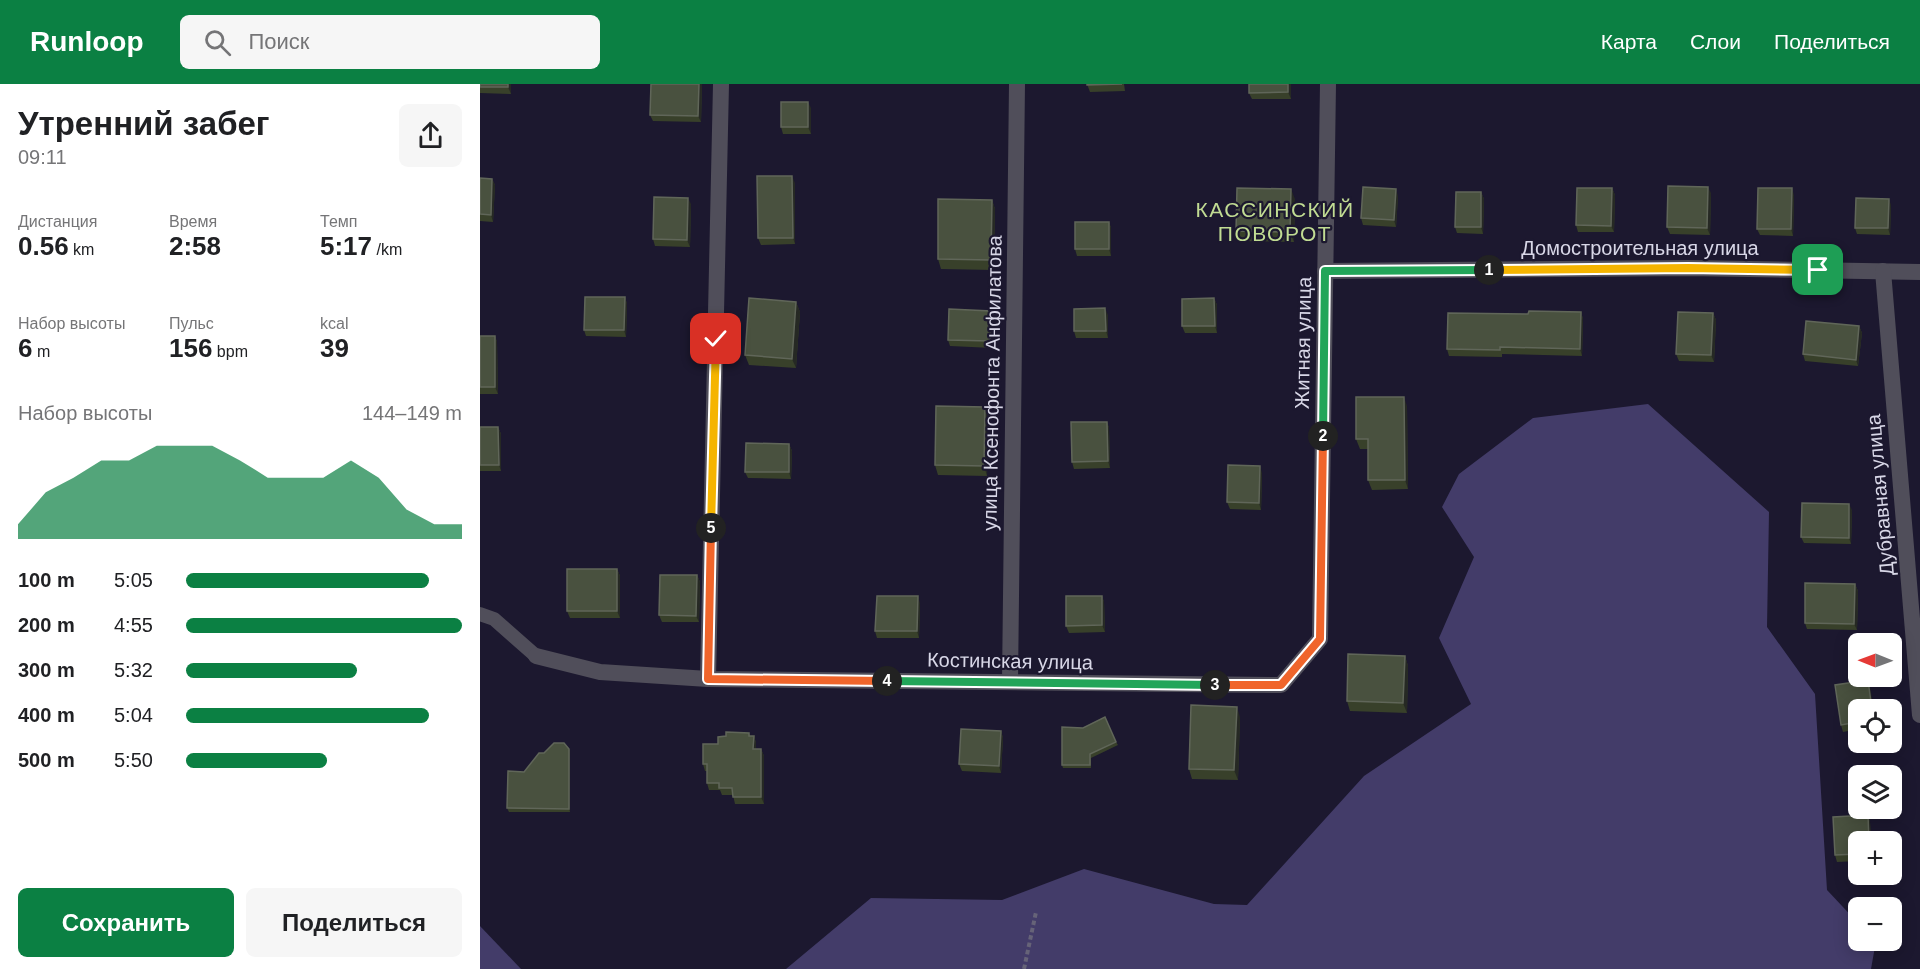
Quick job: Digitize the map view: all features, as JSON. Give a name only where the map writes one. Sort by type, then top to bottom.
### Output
[{"type":"street","points":[[708,679],[721,84]]},
{"type":"street","name":"улица Ксенофонта Анфилатова","points":[[1010,682],[1017,84]]},
{"type":"street","name":"Житная улица","points":[[1320,639],[1328,84]]},
{"type":"street","name":"Домостроительная улица","points":[[1325,271],[1688,268],[1920,272]]},
{"type":"street","name":"Дубравная улица","points":[[1883,271],[1920,715]]},
{"type":"street","name":"Костинская улица","points":[[536,656],[600,672],[708,679],[1281,685],[1320,639]]},
{"type":"lane","points":[[480,614],[494,619],[536,656]]},
{"type":"path","points":[[1024,969],[1036,912]]},
{"type":"shaded area","points":[[1648,404],[1769,512],[1767,627],[1815,694],[1827,890],[1848,912],[1848,951],[1874,951],[1871,969],[786,969],[871,898],[1002,900],[1084,869],[1214,904],[1247,905],[1364,776],[1471,704],[1439,638],[1474,557],[1442,507],[1459,474],[1533,418]]},
{"type":"shaded area","points":[[480,926],[521,969],[480,969]]},
{"type":"building","points":[[480,84],[508,84],[508,87],[480,87]]},
{"type":"building","points":[[651,84],[699,84],[698,116],[650,115]]},
{"type":"building","points":[[1249,84],[1288,84],[1288,92],[1249,93]]},
{"type":"building","points":[[781,102],[808,102],[808,127],[781,127]]},
{"type":"building","points":[[757,176],[792,176],[793,238],[758,238]]},
{"type":"building","points":[[480,178],[492,179],[491,215],[480,214]]},
{"type":"building","points":[[1668,186],[1708,187],[1707,228],[1667,227]]},
{"type":"building","points":[[1363,187],[1396,189],[1394,220],[1361,218]]},
{"type":"building","points":[[1237,188],[1291,189],[1290,232],[1236,231]]},
{"type":"building","points":[[1577,188],[1612,188],[1611,226],[1576,225]]},
{"type":"building","points":[[1758,188],[1792,188],[1791,229],[1757,229]]},
{"type":"building","points":[[1456,192],[1481,192],[1481,227],[1455,227]]},
{"type":"building","points":[[654,197],[688,198],[687,240],[653,239]]},
{"type":"building","points":[[1856,198],[1889,199],[1888,228],[1855,228]]},
{"type":"building","points":[[938,199],[992,200],[991,260],[938,259]]},
{"type":"building","points":[[1075,222],[1109,222],[1109,249],[1075,249]]},
{"type":"building","points":[[585,297],[625,297],[624,330],[584,330]]},
{"type":"building","points":[[749,298],[796,302],[792,359],[745,355]]},
{"type":"building","points":[[1214,298],[1215,326],[1182,326],[1182,299]]},
{"type":"building","points":[[1105,308],[1106,331],[1074,331],[1074,309]]},
{"type":"building","points":[[949,309],[991,311],[990,341],[948,340]]},
{"type":"building","points":[[1529,311],[1581,312],[1580,349],[1500,347],[1500,350],[1447,349],[1448,313],[1528,314]]},
{"type":"building","points":[[1678,312],[1713,313],[1711,355],[1676,354]]},
{"type":"building","points":[[1806,321],[1859,326],[1856,360],[1803,354]]},
{"type":"building","points":[[480,336],[495,336],[495,387],[480,387]]},
{"type":"building","points":[[1356,397],[1404,397],[1405,480],[1368,480],[1368,439],[1356,439]]},
{"type":"building","points":[[936,406],[985,407],[984,466],[935,465]]},
{"type":"building","points":[[1071,422],[1107,422],[1108,461],[1072,462]]},
{"type":"building","points":[[480,427],[498,427],[499,465],[480,465]]},
{"type":"building","points":[[746,443],[789,444],[789,472],[745,472]]},
{"type":"building","points":[[1228,465],[1260,466],[1259,503],[1227,502]]},
{"type":"building","points":[[1802,503],[1849,504],[1849,538],[1801,537]]},
{"type":"building","points":[[567,569],[617,569],[617,611],[567,611]]},
{"type":"building","points":[[660,575],[697,575],[696,616],[659,615]]},
{"type":"building","points":[[1805,583],[1855,584],[1854,624],[1805,623]]},
{"type":"building","points":[[877,596],[918,596],[917,631],[875,631]]},
{"type":"building","points":[[1066,596],[1102,596],[1102,625],[1066,626]]},
{"type":"building","points":[[1348,654],[1405,656],[1403,703],[1347,701]]},
{"type":"building","points":[[1848,683],[1848,687],[1869,687],[1871,699],[1848,699],[1848,724],[1841,725],[1835,685]]},
{"type":"building","points":[[1191,705],[1237,707],[1234,770],[1189,769]]},
{"type":"building","points":[[1105,717],[1116,742],[1090,754],[1090,765],[1062,765],[1062,727],[1083,728]]},
{"type":"building","points":[[961,729],[1001,731],[999,766],[959,764]]},
{"type":"building","points":[[726,732],[749,733],[749,736],[754,736],[753,749],[761,749],[761,797],[733,797],[732,788],[719,788],[719,783],[707,783],[707,764],[703,764],[703,744],[718,744],[718,737],[726,736]]},
{"type":"building","points":[[554,743],[564,743],[569,749],[569,809],[507,808],[508,771],[524,772],[539,753],[544,753]]},
{"type":"building","points":[[1833,817],[1868,819],[1869,831],[1848,831],[1848,854],[1835,855]]},
{"type":"district","name":"КАССИНСКИЙ ПОВОРОТ","points":[[1275,221]]},
{"type":"route","points":[[716,339],[708,679],[1281,685],[1320,639],[1325,271],[1688,268],[1818,270]]}]
